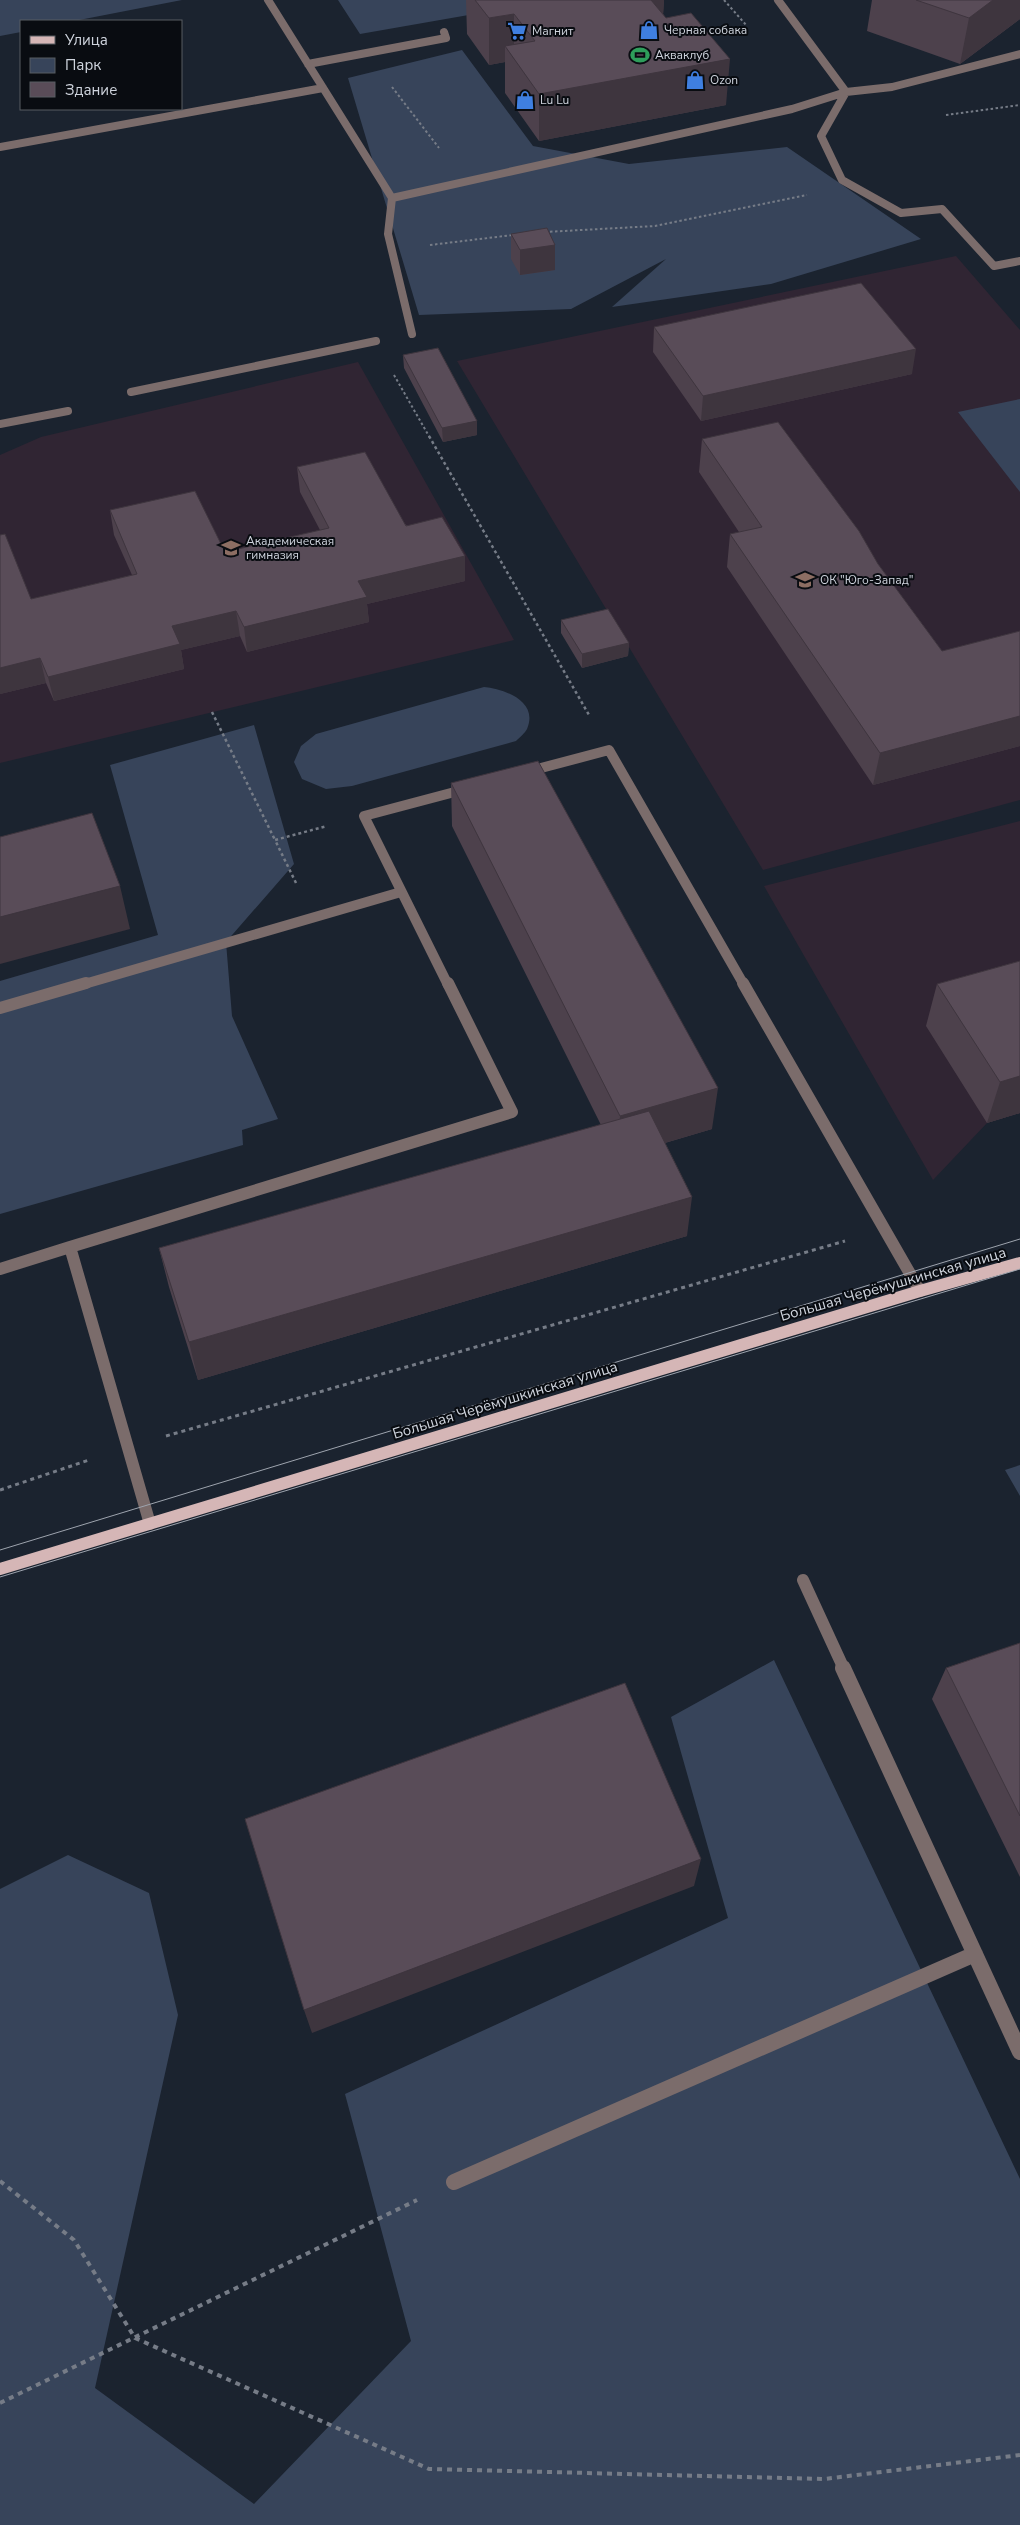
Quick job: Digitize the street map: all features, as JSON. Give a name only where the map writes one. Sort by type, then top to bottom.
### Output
[{"type":"main road","name":"Большая Черёмушкинская улица","points":[[0,1569],[920,1291],[1020,1263]]},
{"type":"lane","points":[[268,0],[392,198],[388,234],[412,334]]},
{"type":"lane","points":[[778,0],[846,92]]},
{"type":"lane","points":[[308,64],[446,38],[444,32]]},
{"type":"lane","points":[[392,198],[792,109],[846,92],[892,87],[1020,54]]},
{"type":"lane","points":[[0,147],[323,88]]},
{"type":"lane","points":[[846,92],[821,136],[842,180],[901,213],[942,209],[994,266],[1020,262]]},
{"type":"lane","points":[[131,392],[376,341]]},
{"type":"lane","points":[[0,424],[68,411]]},
{"type":"lane","points":[[515,775],[609,750],[920,1291]]},
{"type":"lane","points":[[0,1269],[512,1112],[364,816],[477,786]]},
{"type":"lane","points":[[0,1008],[401,892]]},
{"type":"lane","points":[[70,1248],[150,1524]]},
{"type":"lane","points":[[803,1580],[1020,2052]]},
{"type":"lane","points":[[454,2182],[975,1954]]},
{"type":"path","points":[[366,53],[465,182]]},
{"type":"path","points":[[545,232],[655,226],[812,194],[842,180]]},
{"type":"path","points":[[388,234],[410,247],[516,235]]},
{"type":"path","points":[[390,370],[609,750]]},
{"type":"path","points":[[212,712],[312,917]]},
{"type":"path","points":[[275,840],[364,816]]},
{"type":"path","points":[[0,1490],[128,1446],[884,1230]]},
{"type":"path","points":[[0,2181],[74,2240],[135,2338],[429,2469],[824,2479],[1020,2455]]},
{"type":"path","points":[[0,2403],[454,2182]]},
{"type":"shaded area","name":"ОК \"Юго-Запад\"","points":[[956,256],[1020,330],[1020,800],[763,870],[457,361]]},
{"type":"shaded area","name":"Академическая гимназия","points":[[358,362],[514,640],[0,763],[0,455],[41,437]]},
{"type":"shaded area","points":[[1020,821],[1020,1113],[987,1123],[933,1180],[764,886]]},
{"type":"green space","points":[[0,0],[182,0],[79,20],[20,20],[20,32],[0,36]]},
{"type":"green space","points":[[338,0],[554,0],[360,34]]},
{"type":"green space","points":[[462,50],[533,146],[629,164],[787,147],[921,239],[771,284],[612,307],[666,259],[571,309],[419,315],[348,78]]},
{"type":"green space","points":[[1020,399],[1020,492],[958,412]]},
{"type":"green space","points":[[484,687],[501,690],[524,704],[528,711],[529,719],[527,729],[516,741],[352,786],[326,789],[302,779],[294,762],[301,746],[316,734]]},
{"type":"green space","points":[[254,725],[294,864],[226,942],[232,1016],[278,1119],[242,1130],[243,1145],[0,1214],[0,981],[158,935],[110,765]]},
{"type":"green space","points":[[1020,1465],[1020,1496],[1005,1470]]},
{"type":"green space","points":[[774,1660],[1020,2179],[1020,2525],[0,2525],[0,1889],[68,1855],[149,1893],[178,2015],[95,2388],[254,2504],[411,2341],[345,2094],[728,1918],[671,1717]]},
{"type":"building","points":[[475,0],[651,0],[666,18],[691,13],[730,59],[539,94],[505,46],[535,41],[514,14],[489,18]]},
{"type":"building","points":[[916,0],[993,0],[969,18]]},
{"type":"building","points":[[547,228],[555,245],[520,250],[511,234]]},
{"type":"building","points":[[861,283],[916,349],[703,396],[654,327]]},
{"type":"building","points":[[438,348],[477,421],[442,428],[403,355]]},
{"type":"building","points":[[778,422],[859,531],[878,564],[942,651],[1020,631],[1020,716],[880,753],[730,534],[762,527],[702,439]]},
{"type":"building","points":[[365,452],[406,526],[442,517],[465,556],[358,581],[367,597],[244,627],[236,611],[172,626],[180,644],[48,677],[40,658],[0,668],[0,535],[5,534],[31,599],[137,574],[110,510],[195,491],[225,552],[329,528],[297,467]]},
{"type":"building","points":[[608,609],[629,643],[582,654],[561,620]]},
{"type":"building","points":[[538,761],[718,1088],[620,1116],[451,783]]},
{"type":"building","points":[[92,813],[120,886],[0,917],[0,837]]},
{"type":"building","points":[[1020,961],[1020,1076],[1000,1082],[937,984]]},
{"type":"building","points":[[649,1111],[692,1197],[189,1342],[159,1248]]},
{"type":"building","points":[[1020,1643],[1020,1816],[946,1668]]},
{"type":"building","points":[[625,1683],[701,1859],[304,2010],[245,1819]]},
{"type":"tram line","points":[[0,1550],[1020,1239]]},
{"type":"tram line","points":[[0,1577],[1020,1269]]},
{"type":"place","name":"Черная собака","points":[[649,30]]},
{"type":"place","name":"Магнит","points":[[517,31]]},
{"type":"place","name":"Акваклуб","points":[[640,55]]},
{"type":"place","name":"Ozon","points":[[695,80]]},
{"type":"place","name":"Lu Lu","points":[[525,100]]},
{"type":"place","name":"Академическая гимназия","points":[[231,548]]},
{"type":"place","name":"ОК \"Юго-Запад\"","points":[[805,580]]}]
